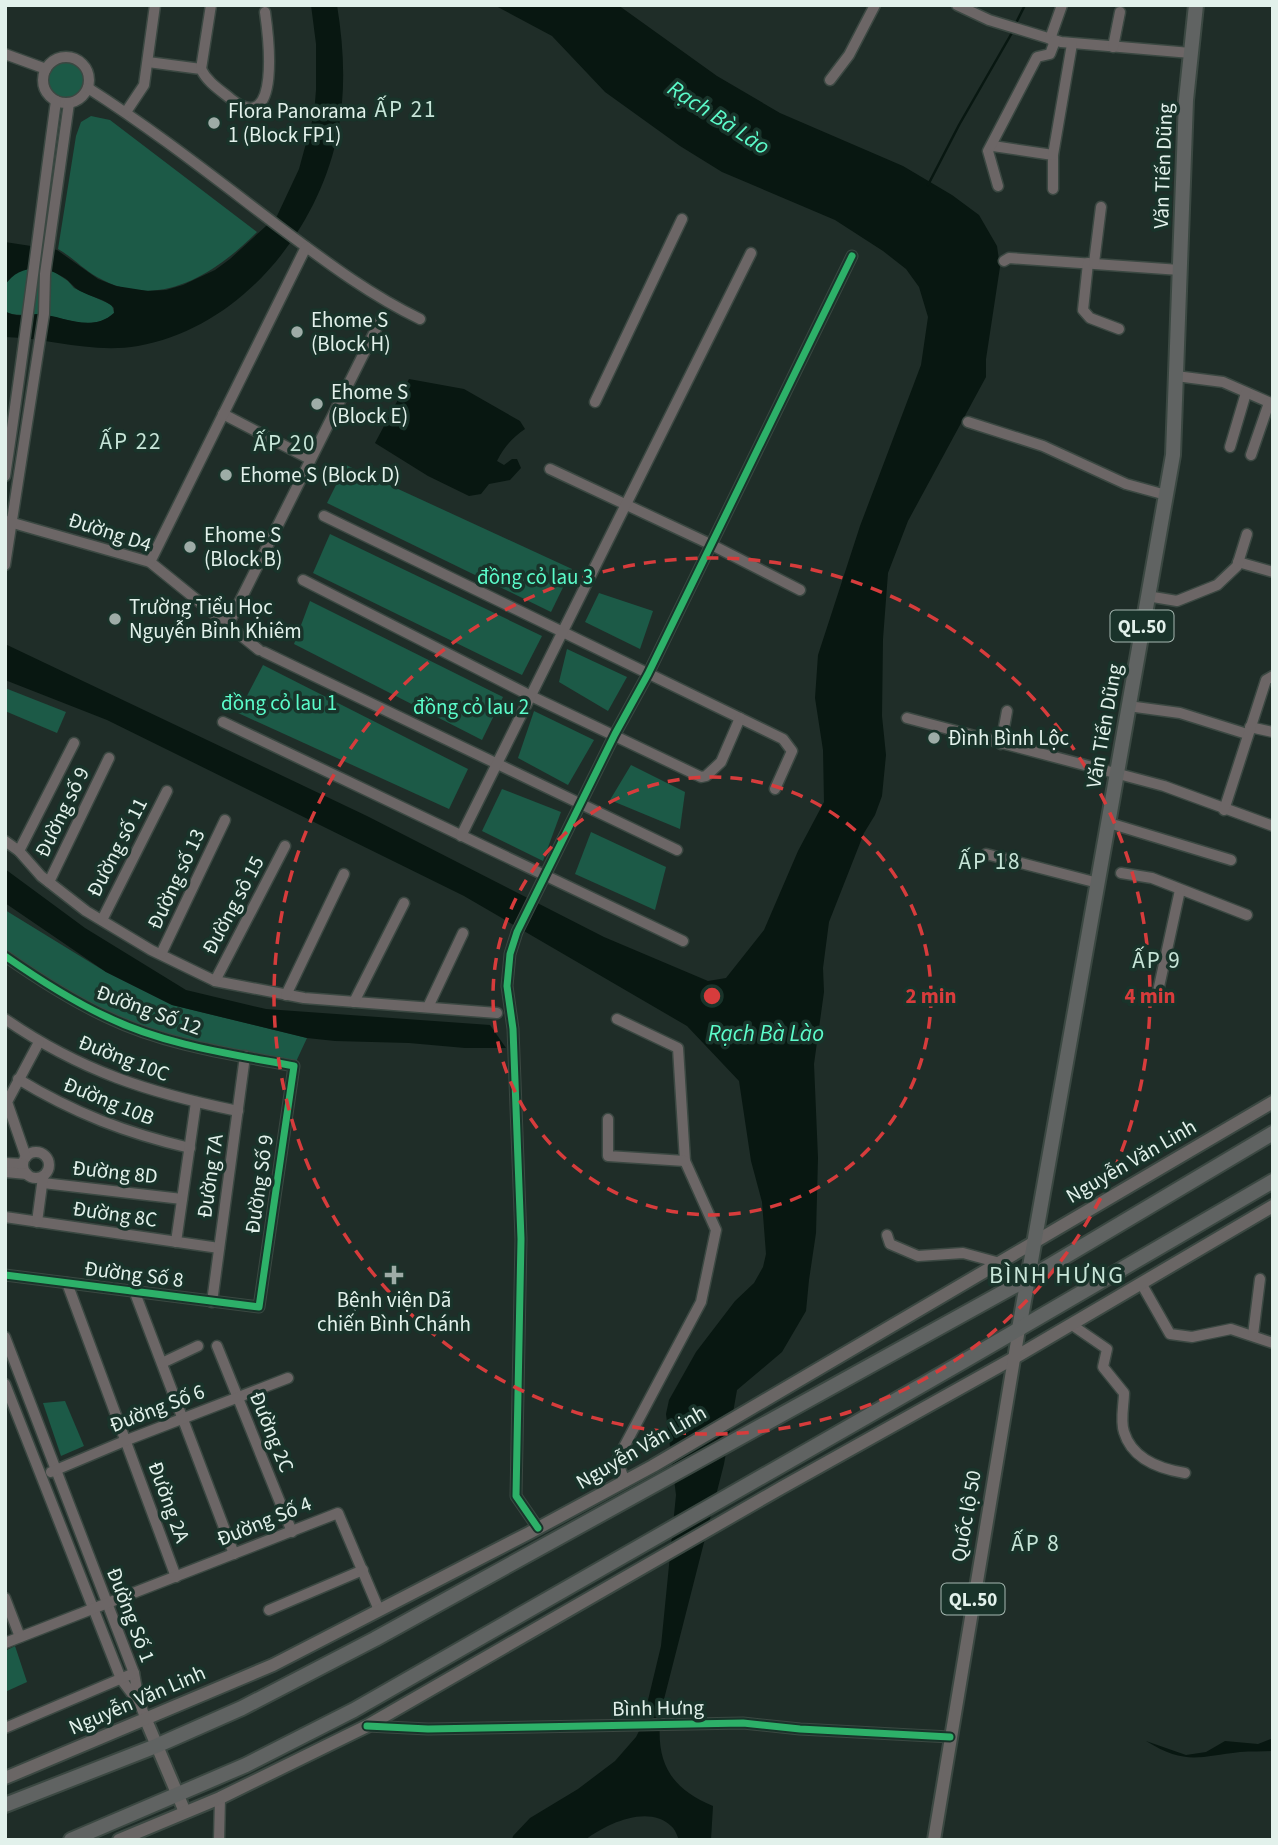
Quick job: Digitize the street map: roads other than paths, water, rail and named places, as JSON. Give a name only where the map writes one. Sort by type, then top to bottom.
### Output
[{"type":"highway","name":"Văn Tiến Dũng","points":[[1036,1241],[1173,455],[1186,100],[1196,5]]},
{"type":"highway","name":"Nguyễn Văn Linh","points":[[5,1805],[156,1746],[242,1708],[375,1639],[1029,1278],[1273,1133]]},
{"type":"highway","points":[[71,1840],[246,1765],[354,1710],[1273,1181]]},
{"type":"highway","name":"Quốc lộ 50","points":[[1019,1329],[1036,1241]]},
{"type":"main road","name":"Nguyễn Văn Linh","points":[[5,1778],[273,1665],[625,1482],[1273,1102]]},
{"type":"main road","points":[[119,1840],[220,1798],[367,1727],[741,1510],[1072,1325],[1273,1206]]},
{"type":"main road","name":"Quốc lộ 50","points":[[934,1840],[1019,1329]]},
{"type":"main road","points":[[771,1472],[781,1488]]},
{"type":"main road","points":[[146,1720],[185,1812]]},
{"type":"street","points":[[125,112],[144,85],[155,5]]},
{"type":"street","points":[[211,5],[201,69],[207,80],[237,104],[251,106],[262,101],[268,89],[270,62],[265,12]]},
{"type":"street","points":[[830,79],[849,55],[875,5]]},
{"type":"street","points":[[957,5],[986,19],[1072,44],[1191,53]]},
{"type":"street","points":[[986,19],[989,5]]},
{"type":"street","points":[[998,186],[988,151],[993,146],[1037,57],[1050,54],[1062,5]]},
{"type":"street","points":[[1113,47],[1119,12]]},
{"type":"street","points":[[1053,189],[1053,155],[1072,44]]},
{"type":"street","points":[[5,54],[46,69]]},
{"type":"street","points":[[58,58],[76,59],[88,73],[88,88],[79,99],[69,103],[56,101],[43,85],[46,69],[58,58]]},
{"type":"street","points":[[148,62],[201,69]]},
{"type":"street","points":[[88,88],[125,112],[306,247],[388,304],[420,319]]},
{"type":"street","points":[[5,476],[30,313],[37,238],[56,101]]},
{"type":"street","points":[[5,565],[8,522],[37,365],[44,314],[45,274],[69,103]]},
{"type":"street","points":[[993,146],[1053,155]]},
{"type":"street","points":[[1101,207],[1083,310],[1090,318],[1119,329]]},
{"type":"street","points":[[596,402],[682,219]]},
{"type":"street","points":[[149,562],[306,247]]},
{"type":"street","points":[[461,836],[751,253]]},
{"type":"street","points":[[538,1528],[516,1496],[521,1239],[513,1029],[507,986],[510,954],[517,932],[615,734],[648,674],[852,256]]},
{"type":"street","points":[[1004,261],[1009,258],[1180,270]]},
{"type":"street","points":[[229,625],[382,317]]},
{"type":"street","points":[[23,363],[37,365]]},
{"type":"street","points":[[1176,376],[1223,382],[1271,404],[1251,455]]},
{"type":"street","points":[[1230,447],[1246,393]]},
{"type":"street","points":[[223,415],[310,459]]},
{"type":"street","points":[[968,422],[1043,446],[1126,484],[1166,495]]},
{"type":"street","points":[[550,469],[710,544],[800,590]]},
{"type":"street","points":[[324,516],[783,739],[792,751],[775,789]]},
{"type":"street","name":"Đường D4","points":[[8,522],[149,562],[261,651],[677,850]]},
{"type":"street","points":[[1147,596],[1177,601],[1217,585],[1238,562],[1247,534]]},
{"type":"street","points":[[1238,562],[1273,572]]},
{"type":"street","points":[[303,580],[531,696],[701,777],[706,776],[721,762],[740,718]]},
{"type":"street","points":[[1224,810],[1266,680],[1273,676]]},
{"type":"street","points":[[1128,706],[1180,713],[1249,730],[1273,732]]},
{"type":"street","points":[[1001,744],[1007,711]]},
{"type":"street","points":[[907,718],[1164,786],[1273,826]]},
{"type":"street","points":[[223,722],[683,941]]},
{"type":"street","points":[[19,850],[74,743]]},
{"type":"street","name":"Đường số 9","points":[[49,882],[109,758]]},
{"type":"street","name":"Đường số 11","points":[[102,920],[166,791]]},
{"type":"street","name":"Đường số 13","points":[[161,954],[225,820]]},
{"type":"street","points":[[1109,823],[1231,860]]},
{"type":"street","points":[[5,841],[19,850],[41,876],[102,920],[215,981],[286,995],[497,1013]]},
{"type":"street","name":"Đường sô 15","points":[[215,981],[285,846]]},
{"type":"street","points":[[986,854],[1098,883]]},
{"type":"street","points":[[1121,873],[1152,878],[1247,915]]},
{"type":"street","points":[[286,995],[344,874]]},
{"type":"street","points":[[1157,996],[1180,890]]},
{"type":"street","points":[[354,1002],[404,903]]},
{"type":"street","points":[[428,1007],[463,933]]},
{"type":"street","name":"Đường Số 12","points":[[5,956],[49,987],[109,1018],[194,1047],[294,1066]]},
{"type":"street","name":"Đường 10C","points":[[5,1019],[39,1042],[116,1079],[142,1088],[238,1111]]},
{"type":"street","points":[[617,1019],[678,1048],[685,1161],[716,1230],[701,1302],[617,1460],[625,1482]]},
{"type":"street","points":[[39,1042],[7,1102],[25,1165],[35,1178],[43,1180]]},
{"type":"street","name":"Đường 7A","points":[[212,1302],[245,1056]]},
{"type":"street","name":"Đường Số 9","points":[[259,1307],[294,1066]]},
{"type":"street","name":"Đường 10B","points":[[18,1079],[59,1103],[106,1124],[190,1148]]},
{"type":"street","points":[[176,1242],[197,1102]]},
{"type":"street","points":[[608,1119],[608,1156],[685,1161]]},
{"type":"street","points":[[5,1172],[25,1165],[34,1152],[46,1156],[49,1169],[43,1180],[37,1222]]},
{"type":"street","points":[[5,1163],[25,1165]]},
{"type":"street","name":"Đường 8D","points":[[43,1180],[182,1199]]},
{"type":"street","name":"Đường 8C","points":[[5,1217],[219,1248]]},
{"type":"street","points":[[887,1235],[890,1244],[918,1256],[963,1253],[1000,1263]]},
{"type":"street","name":"Đường Số 8","points":[[5,1275],[259,1307]]},
{"type":"street","points":[[1253,1335],[1260,1279]]},
{"type":"street","name":"Đường 2A","points":[[67,1283],[176,1577]]},
{"type":"street","points":[[1142,1283],[1170,1334],[1192,1337],[1231,1329],[1273,1343]]},
{"type":"street","points":[[135,1293],[234,1554]]},
{"type":"street","points":[[1072,1325],[1107,1349],[1103,1367],[1124,1393],[1123,1431],[1138,1455],[1163,1469],[1185,1473]]},
{"type":"street","name":"Đường Số 1","points":[[5,1337],[134,1673],[139,1702]]},
{"type":"street","points":[[162,1363],[198,1346]]},
{"type":"street","name":"Đường 2C","points":[[217,1346],[292,1532]]},
{"type":"street","name":"Đường Số 6","points":[[41,1475],[288,1378]]},
{"type":"street","name":"Đường Số 1","points":[[5,1384],[121,1679],[139,1702]]},
{"type":"street","name":"Đường Số 4","points":[[5,1643],[338,1513],[379,1610]]},
{"type":"street","points":[[269,1610],[363,1570]]},
{"type":"street","points":[[5,1598],[20,1637]]},
{"type":"street","points":[[5,1728],[134,1673]]},
{"type":"street","points":[[139,1702],[146,1720]]},
{"type":"street","name":"Bình Hưng","points":[[367,1727],[428,1729],[743,1723],[812,1730],[950,1737]]},
{"type":"street","points":[[219,1840],[220,1798]]},
{"type":"water","points":[[311,5],[337,5],[343,69],[341,116],[328,169],[313,205],[293,238],[269,269],[241,296],[210,319],[175,336],[138,346],[88,347],[5,337],[5,311],[17,315],[47,315],[86,323],[105,319],[114,313],[114,308],[103,300],[80,291],[48,270],[24,270],[10,278],[5,285],[5,242],[57,250],[98,279],[116,286],[148,291],[166,290],[215,270],[277,216],[299,169],[314,114],[316,44]]},
{"type":"water","name":"Rạch Bà Lào","points":[[494,5],[618,5],[717,76],[780,113],[903,166],[952,195],[979,215],[997,246],[1000,267],[986,359],[986,377],[908,521],[888,573],[883,639],[882,716],[886,755],[882,796],[864,833],[829,922],[823,968],[824,992],[814,1064],[818,1158],[816,1233],[806,1311],[782,1352],[737,1390],[724,1464],[661,1711],[660,1743],[663,1757],[675,1780],[685,1790],[713,1806],[711,1840],[679,1840],[672,1827],[662,1820],[639,1817],[615,1823],[585,1840],[512,1840],[530,1818],[578,1789],[615,1761],[636,1737],[642,1725],[661,1646],[676,1495],[666,1414],[669,1400],[696,1352],[735,1301],[754,1283],[763,1267],[766,1254],[762,1202],[751,1161],[739,1081],[687,1026],[464,896],[107,720],[5,680],[5,644],[367,816],[604,937],[708,981],[726,978],[764,930],[798,851],[824,802],[823,750],[815,698],[818,655],[860,526],[921,365],[928,317],[919,287],[906,269],[883,251],[835,220],[722,172],[680,146],[605,92],[552,36]]},
{"type":"water","points":[[409,379],[464,389],[520,421],[525,429],[502,451],[497,461],[504,465],[517,459],[521,468],[510,480],[489,484],[481,494],[469,496],[428,476],[375,443]]},
{"type":"water","points":[[5,869],[85,928],[186,990],[266,1009],[490,1025],[506,1048],[307,1038],[172,1005],[106,972],[5,903]]},
{"type":"water","points":[[1273,1738],[1273,1751],[1202,1757],[1171,1754],[1146,1741],[1186,1755],[1206,1752],[1225,1741],[1258,1744]]},
{"type":"waterway","points":[[1015,25],[1025,5]]},
{"type":"waterway","points":[[928,185],[1013,31]]},
{"type":"place","name":"Flora Panorama 1 (Block FP1)","points":[[214,123]]},
{"type":"place","name":"Ehome S (Block H)","points":[[297,332]]},
{"type":"place","name":"Ehome S (Block E)","points":[[317,404]]},
{"type":"place","name":"Ehome S (Block D)","points":[[226,475]]},
{"type":"place","name":"Ehome S (Block B)","points":[[190,547]]},
{"type":"place","name":"Trường Tiểu Học Nguyễn Bỉnh Khiêm","points":[[115,619]]},
{"type":"place","name":"Đình Bình Lộc","points":[[934,738]]},
{"type":"place","name":"Bệnh viện Dã chiến Bình Chánh","points":[[394,1275]]},
{"type":"district","name":"ẤP 21","points":[[406,109]]},
{"type":"district","name":"ẤP 22","points":[[131,441]]},
{"type":"district","name":"ẤP 20","points":[[285,443]]},
{"type":"district","name":"ẤP 18","points":[[990,861]]},
{"type":"district","name":"ẤP 9","points":[[1157,960]]},
{"type":"district","name":"BÌNH HƯNG","points":[[1057,1275]]},
{"type":"district","name":"ẤP 8","points":[[1036,1543]]},
{"type":"park label","name":"đồng cỏ lau 3","points":[[535,577]]},
{"type":"park label","name":"đồng cỏ lau 1","points":[[279,703]]},
{"type":"park label","name":"đồng cỏ lau 2","points":[[471,707]]}]
